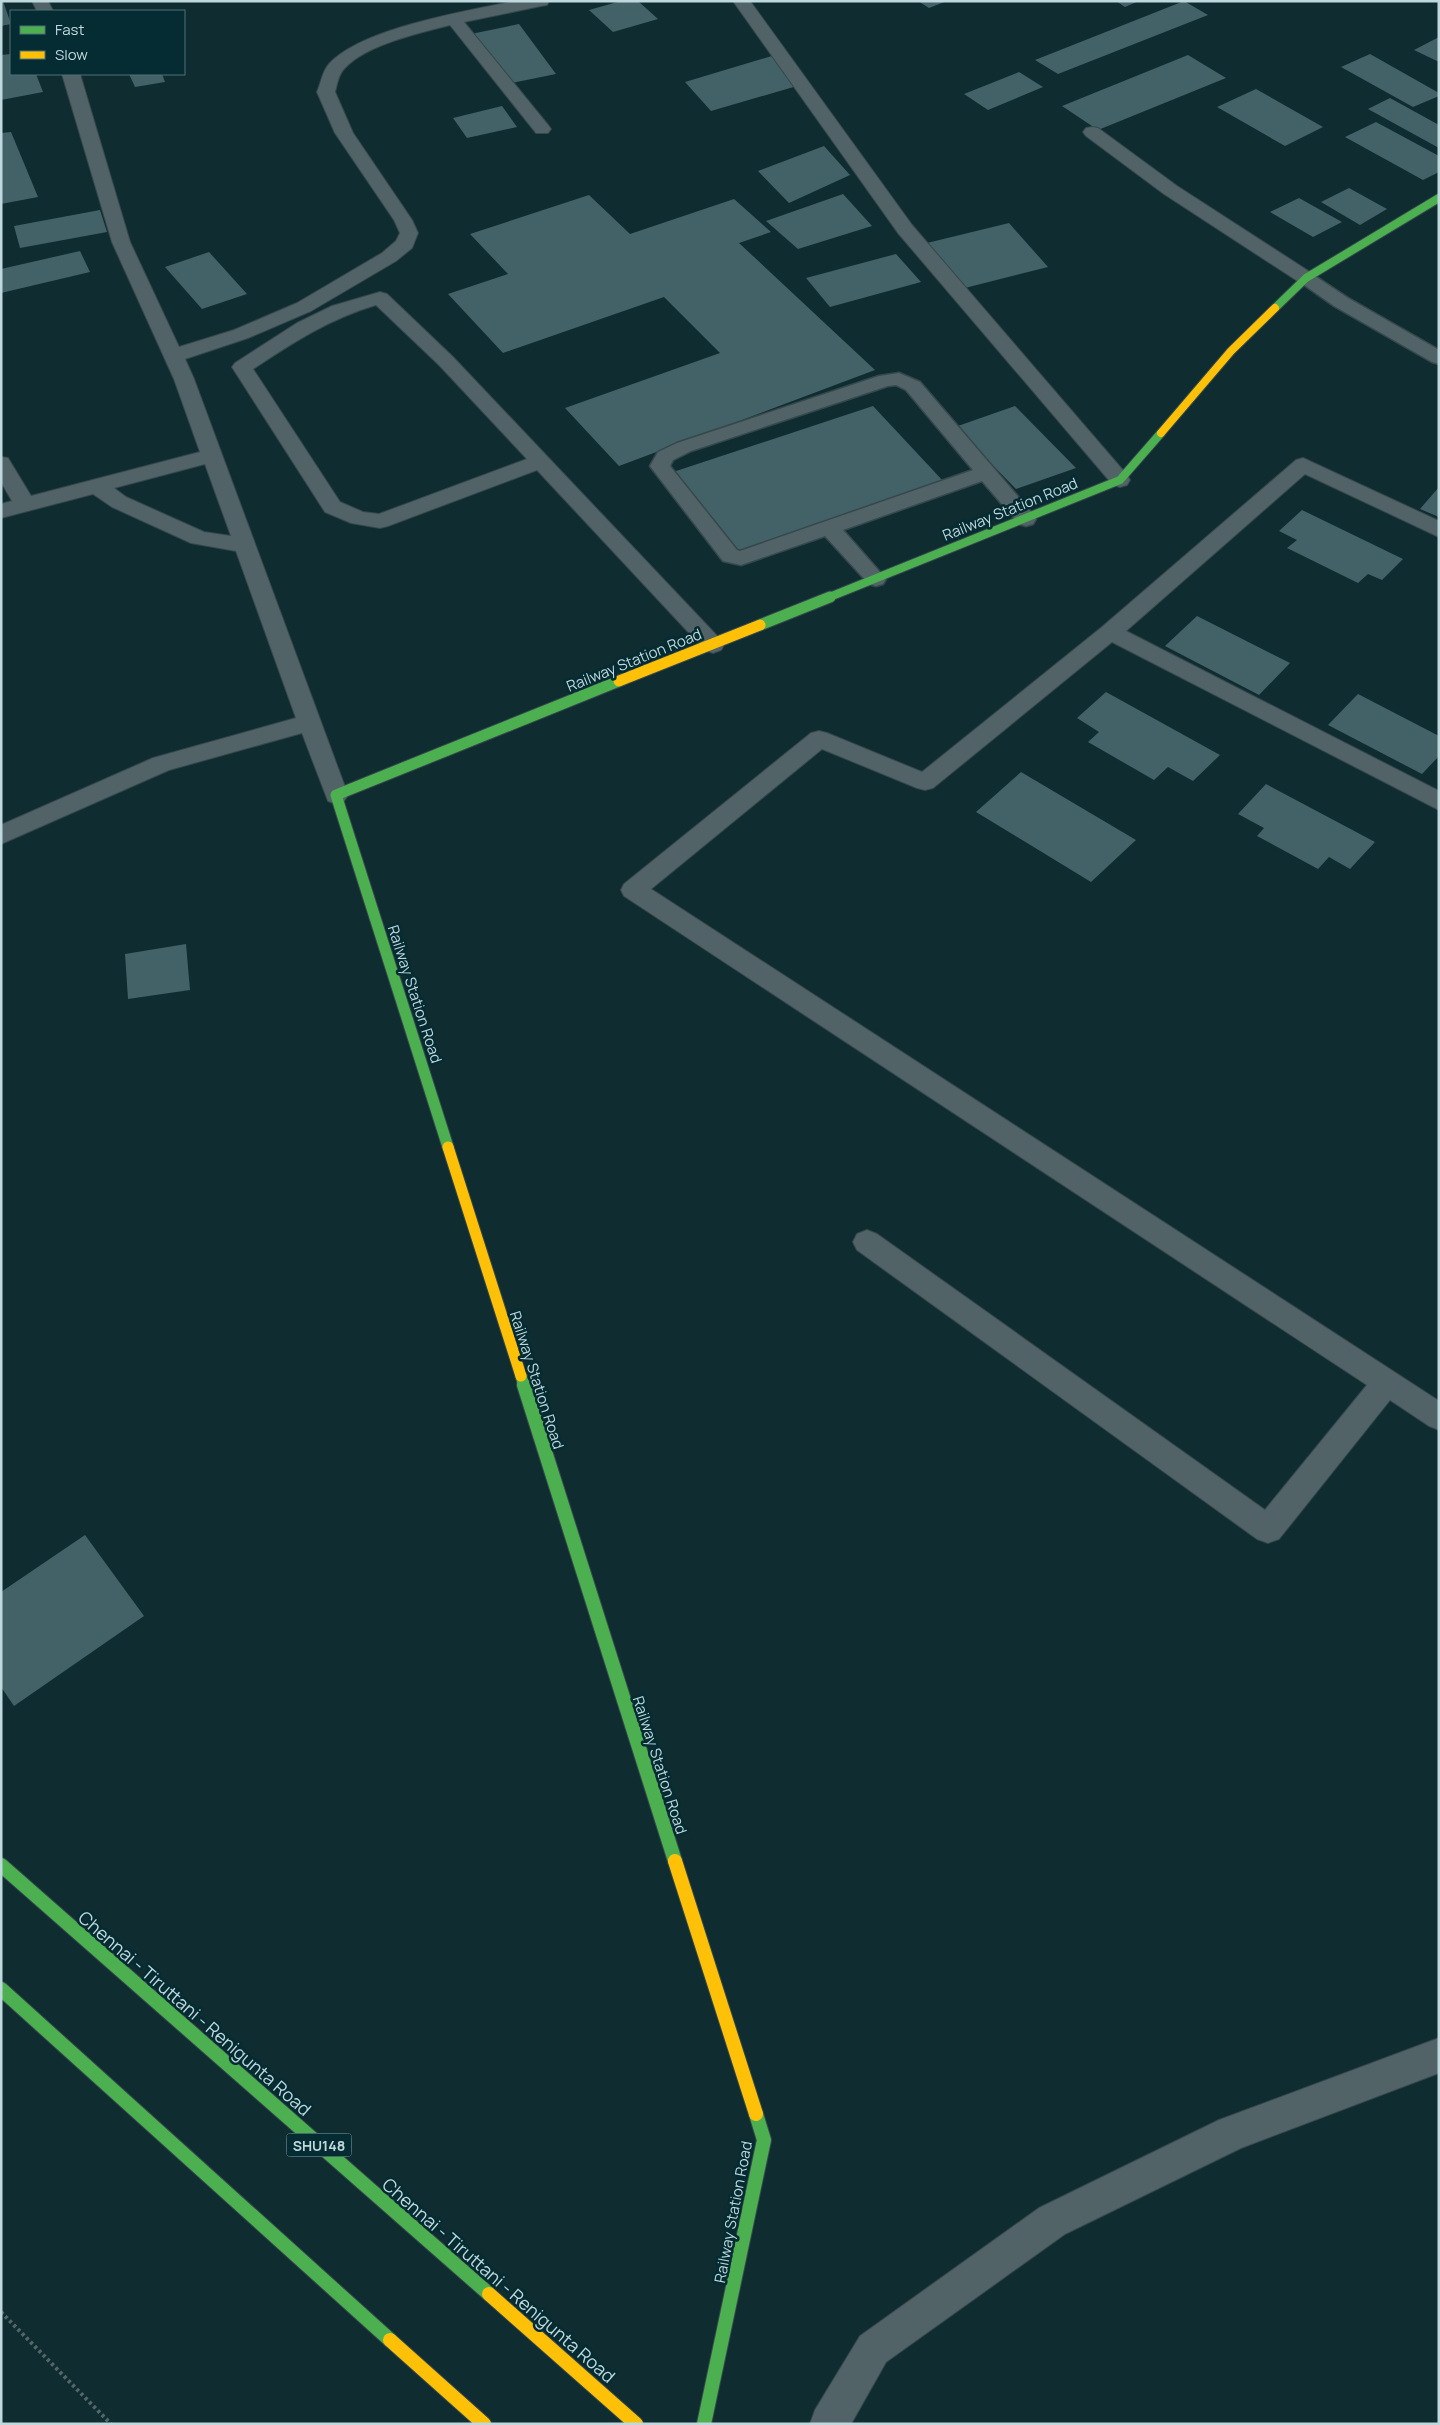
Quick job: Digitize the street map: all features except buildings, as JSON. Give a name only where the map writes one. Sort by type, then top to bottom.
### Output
[{"type":"street","points":[[173,356],[241,334],[304,307],[389,257],[405,244],[410,232],[344,133],[326,92],[336,67],[359,51],[394,36],[454,20],[541,1]]},
{"type":"street","points":[[741,1],[905,229],[1120,480]]},
{"type":"street","points":[[454,20],[542,129]]},
{"type":"street","points":[[71,75],[121,242],[173,356],[212,456],[336,795]]},
{"type":"street","points":[[1092,132],[1135,166],[1199,210],[1306,278]]},
{"type":"street","name":"Railway Station Road","points":[[704,2424],[764,2140],[336,795],[1120,480],[1231,350],[1306,278],[1439,198]]},
{"type":"street","points":[[540,462],[380,521],[359,518],[332,508],[242,367],[304,327],[339,310],[380,298],[446,361],[713,645]]},
{"type":"street","points":[[1,511],[212,456]]},
{"type":"street","points":[[1,464],[25,505]]},
{"type":"street","points":[[1439,530],[1302,465],[1110,632],[925,782],[819,739],[633,890],[1439,1417]]},
{"type":"street","points":[[97,486],[119,502],[199,538],[244,545]]},
{"type":"street","points":[[1110,632],[1439,802]]},
{"type":"street","points":[[1,835],[161,764],[309,723]]},
{"type":"street","points":[[867,1242],[1268,1529],[1386,1383]]},
{"type":"street","name":"Chennai - Tiruttani - Renigunta Road","points":[[1,1865],[636,2424]]},
{"type":"street","points":[[1,1989],[484,2424]]},
{"type":"street","points":[[829,2424],[873,2349],[1052,2221],[1232,2133],[1439,2055]]},
{"type":"lane","points":[[1306,278],[1341,302],[1439,358]]},
{"type":"lane","points":[[987,472],[741,558],[730,556],[660,466],[665,456],[684,447],[886,380],[899,379],[914,386],[987,472],[1026,519]]},
{"type":"lane","points":[[829,527],[876,579]]},
{"type":"path","points":[[1,2312],[110,2424]]},
{"type":"traffic: fast","points":[[1275,308],[1306,278],[1439,198]]},
{"type":"traffic: fast","points":[[760,625],[1120,480],[1161,433]]},
{"type":"traffic: fast","points":[[448,1147],[336,795],[619,681]]},
{"type":"traffic: fast","points":[[521,1376],[675,1861]]},
{"type":"traffic: fast","points":[[1,1865],[489,2294]]},
{"type":"traffic: fast","points":[[1,1989],[390,2340]]},
{"type":"traffic: fast","points":[[704,2424],[764,2140],[756,2114]]},
{"type":"traffic: slow","points":[[1161,433],[1231,351],[1275,308]]},
{"type":"traffic: slow","points":[[619,681],[760,625]]},
{"type":"traffic: slow","points":[[448,1147],[521,1376]]},
{"type":"traffic: slow","points":[[675,1861],[756,2114]]},
{"type":"traffic: slow","points":[[489,2294],[636,2424]]},
{"type":"traffic: slow","points":[[390,2340],[484,2424]]}]
